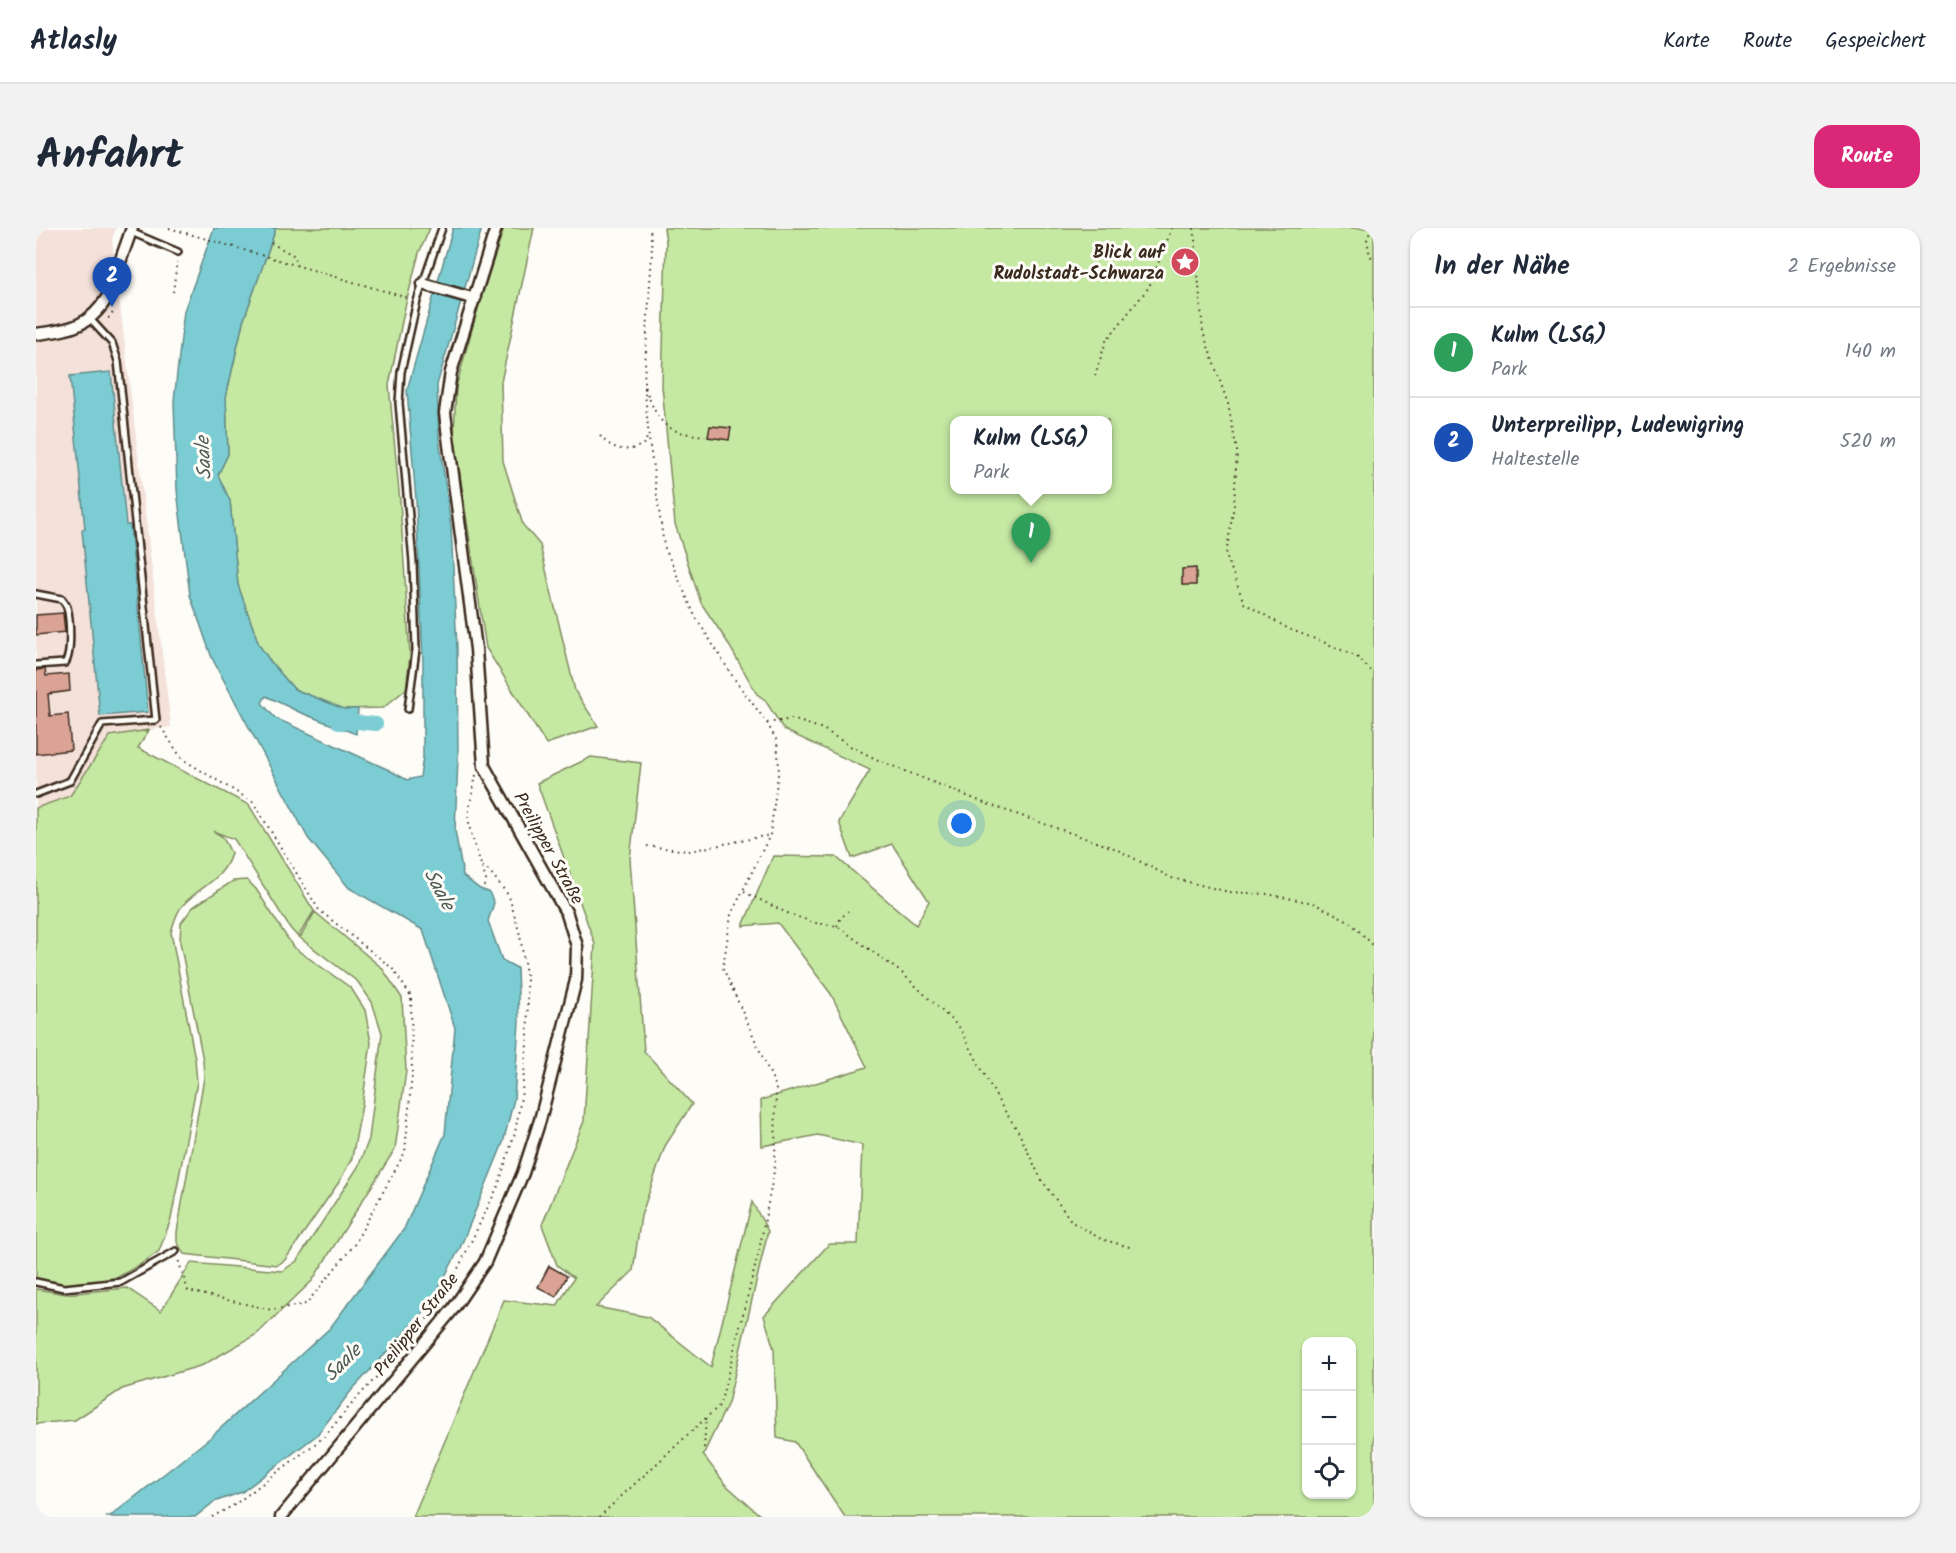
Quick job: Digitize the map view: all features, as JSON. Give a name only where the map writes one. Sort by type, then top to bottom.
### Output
[{"type":"street","name":"Preilipper Straße","points":[[281,1517],[453,1309],[485,1262],[523,1173],[540,1120],[576,980],[577,946],[567,914],[484,766],[476,649],[445,413],[450,372],[470,298],[496,228]]},
{"type":"street","points":[[36,334],[75,327],[90,318],[108,296],[132,230]]},
{"type":"street","points":[[427,285],[470,298]]},
{"type":"lane","points":[[408,709],[416,650],[413,562],[399,403],[401,372],[417,301],[427,285],[442,228]]},
{"type":"lane","points":[[132,230],[178,252]]},
{"type":"lane","points":[[36,794],[70,781],[102,724],[156,720],[118,361],[112,343],[90,318]]},
{"type":"lane","points":[[36,594],[62,598],[67,607],[70,647],[65,663],[36,664]]},
{"type":"lane","points":[[36,1282],[64,1288],[121,1282],[176,1251]]},
{"type":"path","points":[[169,228],[417,301]]},
{"type":"path","points":[[599,1517],[720,1405],[759,1251],[775,1166],[776,1087],[723,968],[732,915],[770,835],[778,767],[777,741],[695,616],[664,546],[648,432],[644,385],[652,252],[650,228]]},
{"type":"path","points":[[1095,376],[1106,341],[1149,287],[1172,228]]},
{"type":"path","points":[[1194,228],[1203,333],[1228,404],[1237,451],[1234,505],[1226,555],[1244,603],[1289,629],[1356,657],[1374,674]]},
{"type":"path","points":[[1372,228],[1366,239],[1370,256],[1374,259]]},
{"type":"path","points":[[271,243],[295,256],[297,267]]},
{"type":"path","points":[[173,292],[178,252]]},
{"type":"path","points":[[644,385],[658,419],[671,430],[705,436]]},
{"type":"path","points":[[600,436],[605,442],[625,450],[638,448],[646,442],[648,432]]},
{"type":"path","points":[[156,720],[182,759],[253,802],[319,910],[392,968],[411,996],[412,1074],[405,1152],[354,1245],[306,1304],[272,1310],[188,1291],[176,1251]]},
{"type":"path","points":[[767,723],[792,720],[823,729],[878,760],[987,804],[1114,848],[1172,878],[1229,892],[1267,894],[1313,903],[1349,921],[1374,946]]},
{"type":"path","points":[[480,889],[485,885],[486,880],[470,830],[468,815],[474,776],[484,766]]},
{"type":"path","points":[[647,846],[689,851],[770,835]]},
{"type":"path","points":[[212,1517],[234,1505],[324,1437],[401,1351],[452,1281],[498,1186],[516,1133],[522,1091],[528,1036],[527,981],[520,935],[509,896],[491,873],[481,865]]},
{"type":"path","points":[[743,892],[787,913],[815,923],[837,926],[902,973],[960,1028],[999,1102],[1018,1131],[1041,1179],[1072,1222],[1101,1239],[1133,1248]]},
{"type":"path","points":[[837,926],[848,911]]},
{"type":"path","points":[[704,1448],[706,1418]]},
{"type":"shaded area","points":[[36,228],[116,228],[112,239],[171,727],[110,736],[70,796],[36,808]]},
{"type":"green space","points":[[276,228],[430,228],[419,253],[389,385],[400,502],[410,656],[406,689],[383,708],[344,709],[294,689],[259,645],[238,585],[230,501],[218,475],[228,454],[226,397],[243,322]]},
{"type":"green space","points":[[504,228],[534,228],[501,382],[503,461],[523,525],[540,545],[575,691],[598,726],[546,744],[486,648],[454,435],[456,387],[480,300]]},
{"type":"green space","points":[[664,228],[1374,228],[1374,1517],[845,1517],[795,1442],[777,1438],[774,1349],[764,1316],[829,1244],[858,1244],[862,1145],[818,1135],[762,1146],[761,1100],[867,1067],[831,994],[778,923],[743,926],[773,856],[836,857],[916,925],[929,901],[892,844],[852,858],[839,822],[870,770],[784,730],[765,700],[757,694],[726,640],[701,603],[675,524],[662,386],[666,242]]},
{"type":"green space","points":[[149,730],[138,748],[249,805],[314,911],[298,937],[234,839],[213,831],[223,837],[231,853],[228,862],[217,876],[181,908],[171,932],[195,1059],[197,1082],[171,1219],[159,1251],[141,1264],[118,1277],[62,1285],[36,1279],[36,808],[70,796],[110,736]]},
{"type":"green space","points":[[591,757],[641,763],[630,859],[644,1051],[692,1104],[665,1146],[641,1216],[633,1271],[596,1307],[648,1317],[711,1367],[752,1202],[768,1231],[728,1403],[703,1455],[726,1485],[762,1517],[413,1517],[504,1300],[557,1306],[574,1278],[557,1265],[542,1225],[584,1121],[595,944],[537,783]]},
{"type":"green space","points":[[247,880],[256,889],[293,947],[351,988],[365,1010],[371,1043],[352,1158],[339,1182],[285,1260],[277,1265],[184,1254],[177,1242],[204,1078],[203,1060],[180,942],[181,923],[193,907],[233,881]]},
{"type":"green space","points":[[315,912],[382,968],[402,998],[406,1071],[395,1149],[312,1281],[257,1334],[203,1365],[122,1389],[75,1420],[36,1424],[36,1289],[66,1294],[127,1288],[161,1311],[191,1263],[282,1271],[297,1261],[358,1167],[369,1139],[382,1033],[372,1002],[358,982],[300,938]]},
{"type":"water","name":"Saale","points":[[214,228],[276,228],[243,322],[226,397],[228,454],[218,475],[230,501],[238,585],[259,645],[270,661],[294,689],[344,709],[358,709],[356,734],[299,712],[266,696],[262,703],[275,718],[407,780],[420,777],[423,757],[423,661],[416,500],[407,390],[453,228],[482,228],[437,385],[439,438],[451,527],[457,648],[458,758],[455,830],[463,876],[480,889],[489,892],[494,903],[488,921],[502,960],[517,968],[519,1022],[514,1099],[503,1143],[460,1248],[429,1306],[351,1391],[317,1435],[242,1492],[214,1502],[195,1517],[106,1517],[112,1515],[211,1437],[330,1328],[404,1229],[445,1134],[455,1028],[423,930],[349,888],[308,838],[212,658],[190,595],[177,490],[174,401],[184,311]]},
{"type":"water","points":[[111,372],[126,525],[130,525],[148,712],[100,716],[70,376]]},
{"type":"building","points":[[710,426],[731,428],[729,440],[708,437]]},
{"type":"building","points":[[1196,568],[1196,585],[1182,585],[1182,569]]},
{"type":"building","points":[[63,613],[65,632],[36,635],[36,615]]},
{"type":"building","points":[[45,669],[46,676],[69,674],[70,691],[48,694],[50,716],[68,714],[71,750],[36,754],[36,670]]},
{"type":"building","points":[[549,1266],[567,1276],[556,1297],[538,1287]]},
{"type":"waterway","points":[[339,723],[376,724]]},
{"type":"place","name":"Blick auf Rudolstadt-Schwarza","points":[[1185,262]]},
{"type":"place","name":"Unterpreilipp, Ludewigring","points":[[112,307]]},
{"type":"place","name":"Kulm (LSG)","points":[[1031,563]]}]
